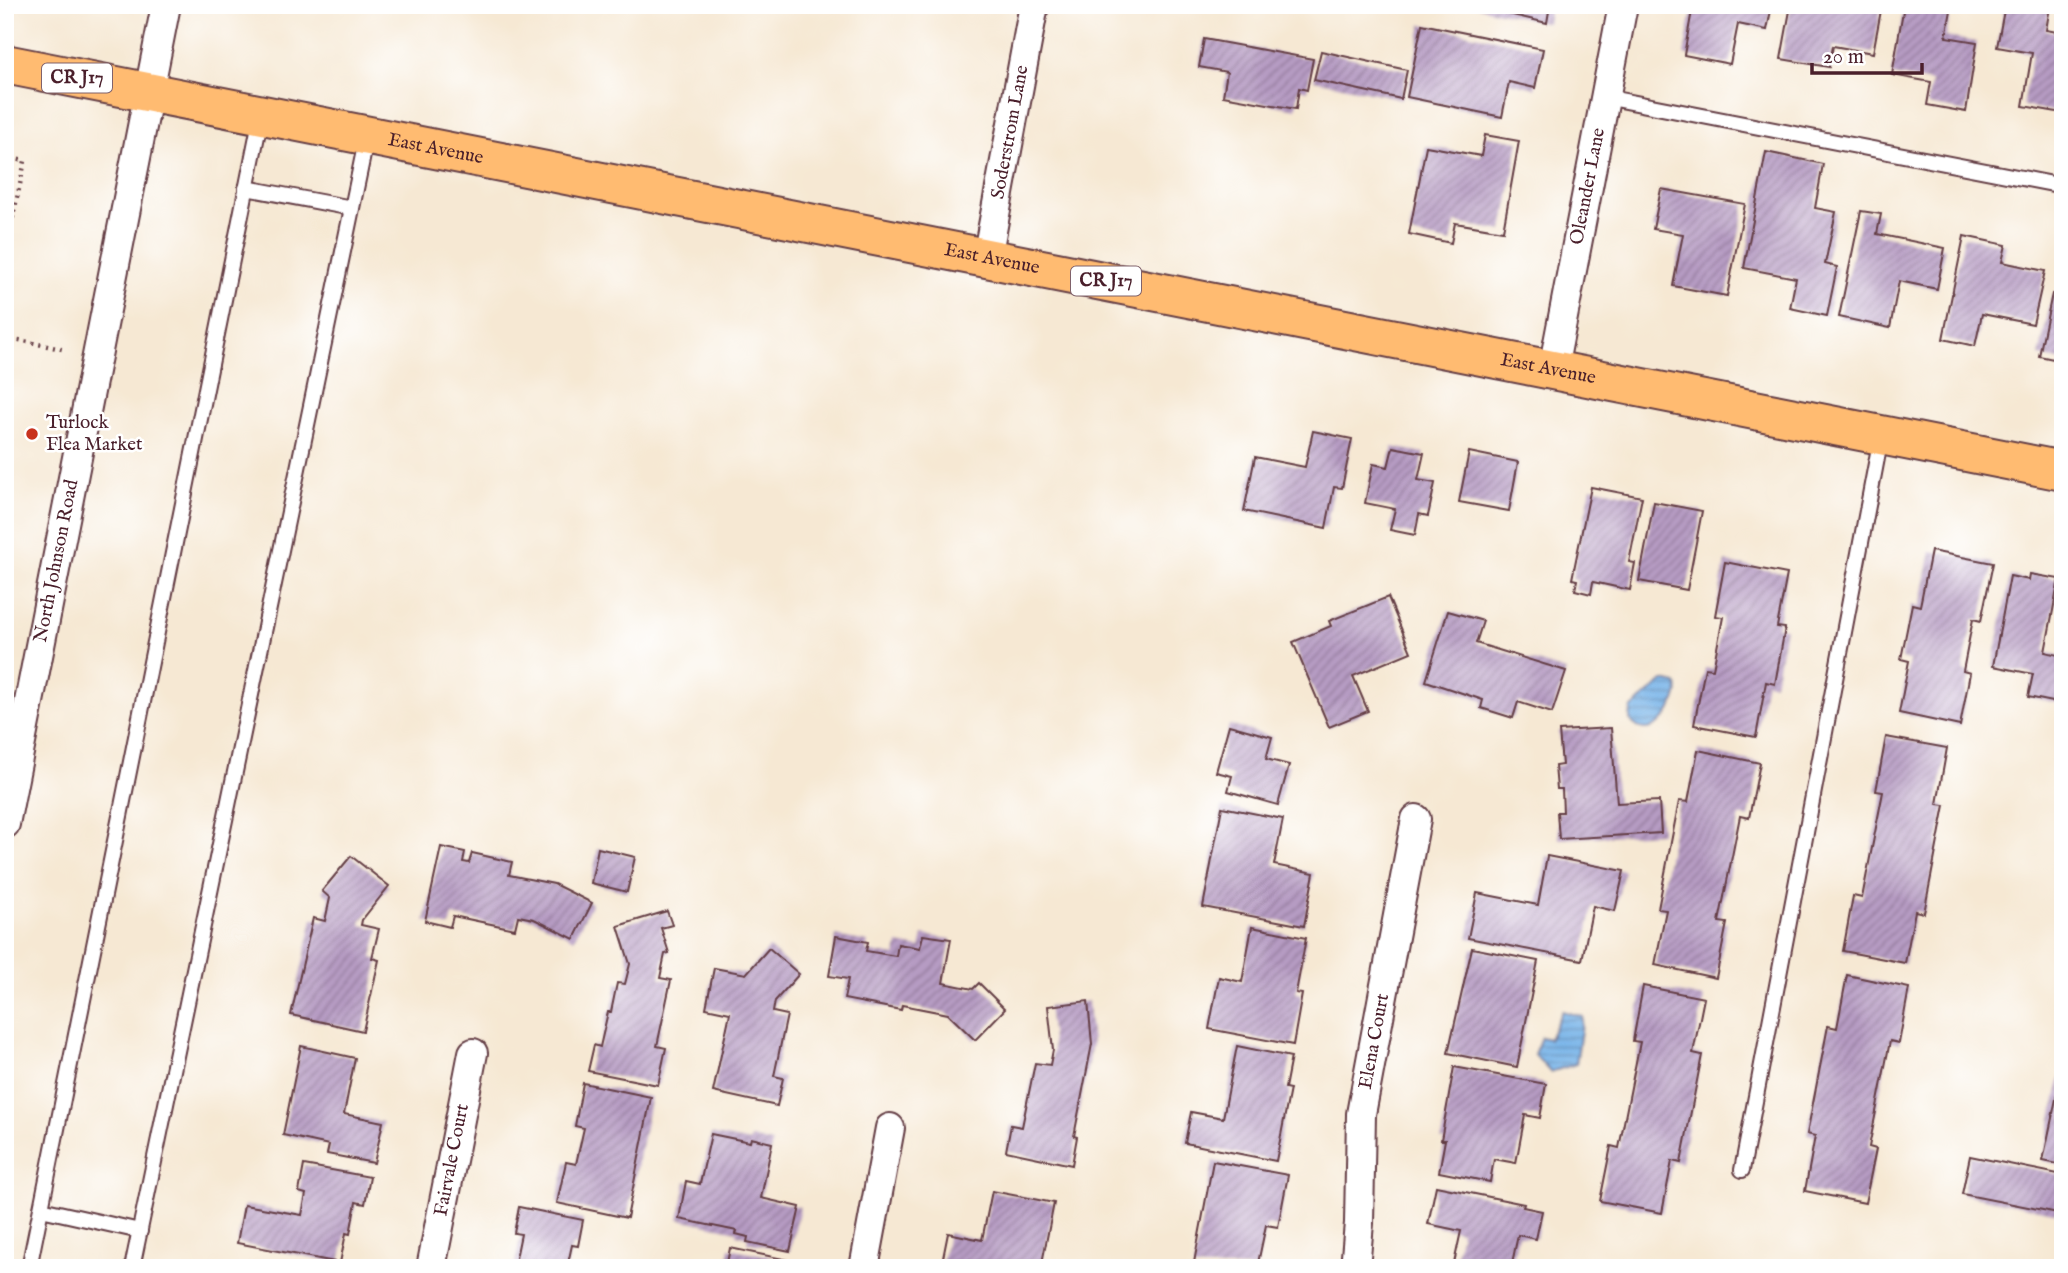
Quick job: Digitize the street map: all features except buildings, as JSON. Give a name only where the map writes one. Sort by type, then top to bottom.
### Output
[{"type":"main road","name":"East Avenue","points":[[5,64],[2063,471]]},
{"type":"street","name":"North Johnson Road","points":[[5,824],[166,5]]},
{"type":"street","name":"Soderstrom Lane","points":[[987,258],[1034,5]]},
{"type":"street","name":"Oleander Lane","points":[[1553,369],[1623,5]]},
{"type":"street","name":"Elena Court","points":[[1355,1268],[1359,1223],[1360,1125],[1366,1079],[1416,819]]},
{"type":"street","name":"Fairvale Court","points":[[431,1268],[473,1053]]},
{"type":"street","points":[[864,1268],[890,1128]]},
{"type":"lane","points":[[1605,97],[2063,186]]},
{"type":"lane","points":[[29,1268],[261,114]]},
{"type":"lane","points":[[132,1268],[367,135]]},
{"type":"lane","points":[[246,188],[352,208]]},
{"type":"lane","points":[[1742,1170],[1881,436]]},
{"type":"lane","points":[[41,1209],[140,1231]]},
{"type":"path","points":[[5,157],[25,162],[5,254]]},
{"type":"path","points":[[5,337],[97,357]]},
{"type":"water","points":[[1663,681],[1677,684],[1678,691],[1671,710],[1656,726],[1647,729],[1639,727],[1630,720],[1631,709]]},
{"type":"water","points":[[1562,1011],[1583,1017],[1576,1064],[1550,1072],[1534,1054],[1541,1037],[1549,1039]]},
{"type":"place","name":"Turlock Flea Market","points":[[32,434]]}]
